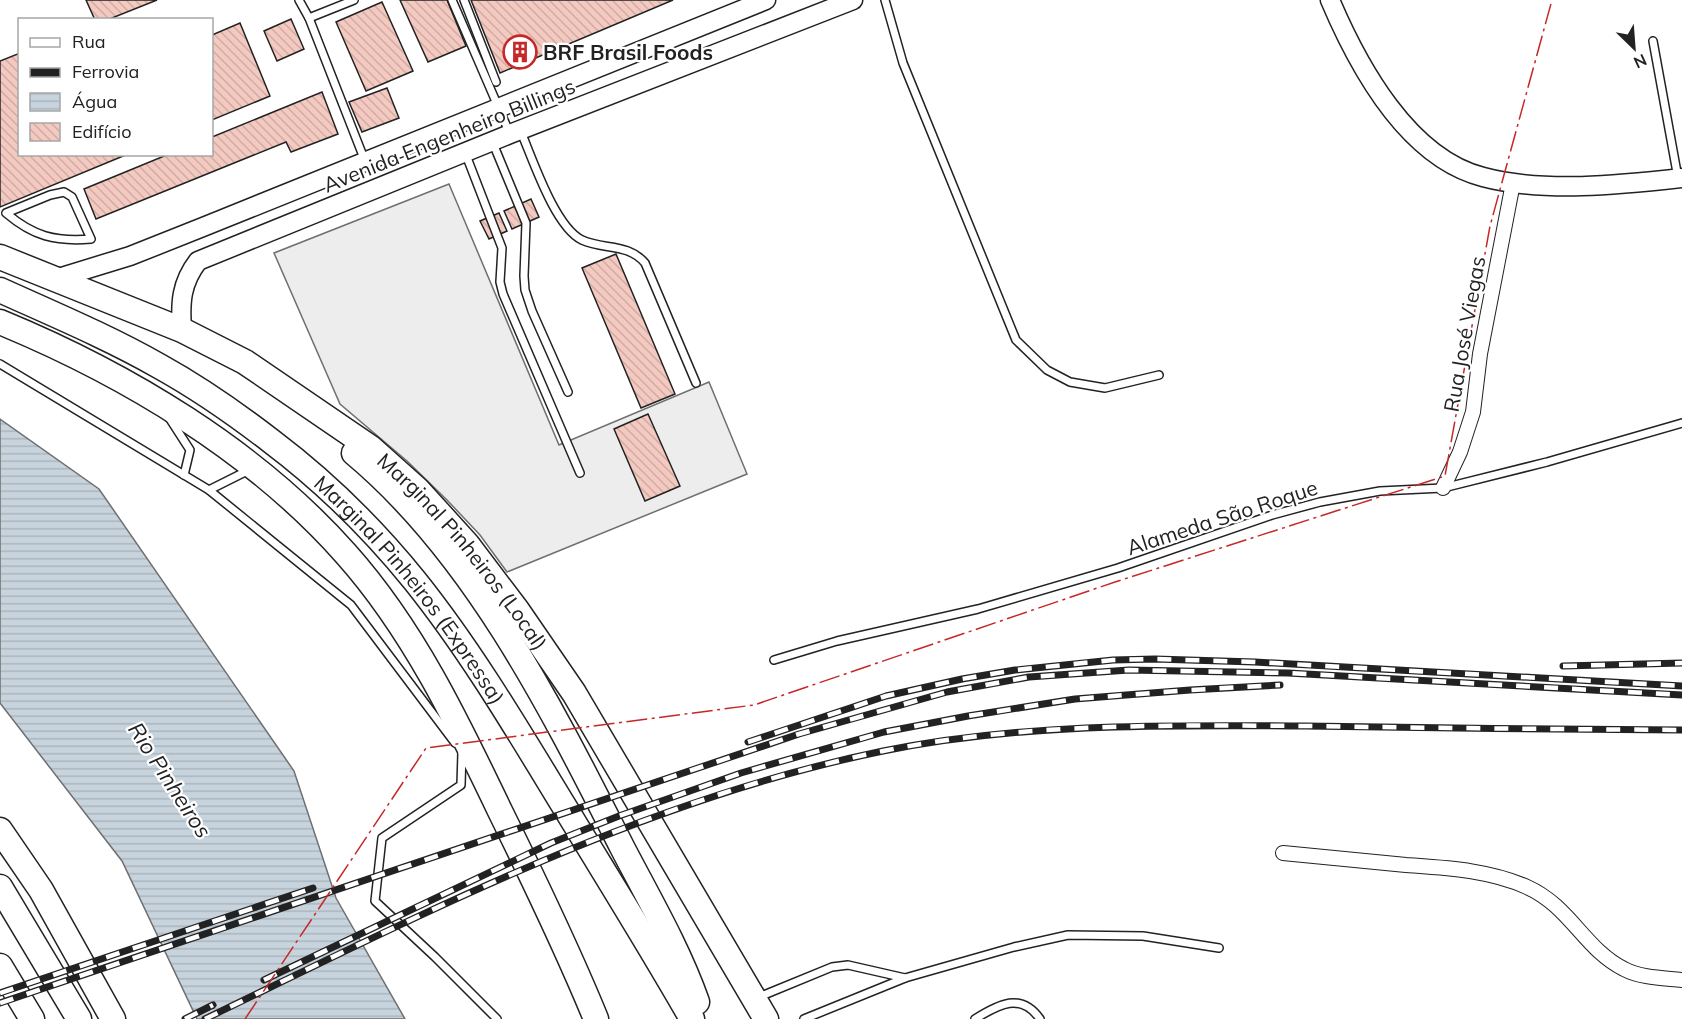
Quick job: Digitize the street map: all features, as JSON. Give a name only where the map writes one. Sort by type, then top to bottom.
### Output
[{"type":"highway","name":"Marginal Pinheiros (Local)","points":[[0,256],[182,330],[245,362],[371,448],[418,490],[467,544],[517,610],[574,693],[760,1009]]},
{"type":"highway","name":"Marginal Pinheiros (Expressa)","points":[[0,290],[160,366],[212,400],[270,440],[329,490],[373,534],[427,597],[495,695],[692,1019]]},
{"type":"highway","points":[[0,322],[42,339],[129,384],[206,433],[255,468],[302,509],[346,554],[383,600],[433,675],[568,951],[596,1019]]},
{"type":"highway","points":[[303,400],[323,427],[358,457],[414,512],[443,546],[516,652],[554,714],[659,920],[695,995],[702,1019]]},
{"type":"highway","points":[[0,830],[41,890],[113,1019]]},
{"type":"highway","points":[[0,887],[79,1019]]},
{"type":"highway","points":[[0,949],[0,967],[32,1019]]},
{"type":"street","name":"Avenida Engenheiro Billings","points":[[55,279],[130,256],[766,0]]},
{"type":"street","name":"Avenida Engenheiro Billings","points":[[182,330],[181,308],[186,278],[198,261],[492,141],[853,0]]},
{"type":"street","points":[[1330,0],[1346,38],[1394,113],[1416,139],[1449,163],[1480,177],[1513,183],[1577,186],[1680,178]]},
{"type":"street","points":[[595,69],[605,96]]},
{"type":"street","name":"Rua José Viegas","points":[[1443,488],[1460,452],[1473,412],[1480,354],[1513,183]]},
{"type":"street","points":[[203,227],[214,254]]},
{"type":"street","points":[[1283,853],[1461,870],[1499,877],[1528,887],[1551,900],[1567,914],[1608,961],[1643,976],[1682,980]]},
{"type":"lane","points":[[299,0],[309,18],[365,161]]},
{"type":"lane","points":[[309,18],[354,0]]},
{"type":"lane","points":[[452,0],[499,107],[515,132],[563,224],[571,233],[589,243],[625,248],[645,263],[696,383]]},
{"type":"lane","points":[[464,0],[496,82]]},
{"type":"lane","points":[[885,0],[903,63],[1016,340],[1047,370],[1070,382],[1105,388],[1159,375]]},
{"type":"lane","points":[[1653,41],[1680,178]]},
{"type":"lane","points":[[492,141],[526,223],[525,290],[568,392]]},
{"type":"lane","points":[[465,152],[502,248],[500,282],[503,294],[580,473]]},
{"type":"lane","points":[[68,194],[82,217],[91,239],[62,239],[36,233],[3,213],[50,195],[68,194]]},
{"type":"lane","points":[[0,364],[208,490],[351,605],[462,752],[461,784],[382,838],[375,901],[497,1019]]},
{"type":"lane","points":[[161,404],[190,450],[184,475]]},
{"type":"lane","name":"Alameda São Roque","points":[[774,660],[837,641],[978,609],[1118,568],[1272,515],[1320,502],[1380,491],[1443,488],[1547,462],[1682,423]]},
{"type":"lane","points":[[208,490],[255,468]]},
{"type":"lane","points":[[804,1019],[905,978],[1068,934],[1143,936],[1219,948]]},
{"type":"lane","points":[[760,1009],[832,967],[848,965],[905,978]]},
{"type":"lane","points":[[975,1019],[1003,1005],[1015,1002],[1024,1004],[1040,1019]]},
{"type":"shaded area","points":[[449,184],[559,445],[709,382],[747,474],[507,572],[480,535],[447,500],[407,461],[340,404],[274,253]]},
{"type":"water","name":"Rio Pinheiros","points":[[0,419],[99,489],[294,771],[336,898],[405,1019],[197,1019],[122,861],[0,703]]},
{"type":"building","points":[[86,0],[157,0],[112,18],[94,18]]},
{"type":"building","points":[[400,0],[447,0],[466,46],[428,62]]},
{"type":"building","name":"BRF Brasil Foods","points":[[471,0],[673,0],[500,73]]},
{"type":"building","points":[[382,2],[413,71],[366,91],[336,22]]},
{"type":"building","points":[[291,19],[304,49],[277,61],[264,31]]},
{"type":"building","points":[[240,23],[270,96],[213,120],[213,35]]},
{"type":"building","points":[[18,54],[18,156],[123,156],[0,207],[0,61]]},
{"type":"building","points":[[387,88],[399,118],[362,132],[349,102]]},
{"type":"building","points":[[322,92],[338,134],[291,152],[286,142],[96,219],[84,189],[164,156],[213,156],[213,137]]},
{"type":"building","points":[[531,199],[539,217],[512,229],[504,211]]},
{"type":"building","points":[[499,213],[507,231],[489,239],[480,221]]},
{"type":"building","points":[[616,254],[675,394],[641,408],[582,268]]},
{"type":"building","points":[[648,414],[680,486],[645,501],[614,429]]},
{"type":"railway","points":[[748,742],[886,696],[1015,670],[1113,660],[1255,662],[1682,686]]},
{"type":"railway","points":[[1563,666],[1682,663]]},
{"type":"railway","points":[[0,1003],[799,734],[947,692],[1029,677],[1129,670],[1288,673],[1682,695]]},
{"type":"railway","points":[[264,980],[551,843],[619,816],[741,773],[884,732],[968,716],[1075,699],[1280,685]]},
{"type":"railway","points":[[205,1019],[452,901],[621,829],[794,772],[883,751],[987,735],[1146,726],[1682,730]]},
{"type":"railway","points":[[0,993],[313,888]]},
{"type":"railway","points":[[185,1019],[213,1005]]},
{"type":"power","points":[[245,1019],[426,748],[754,705],[1115,582],[1445,476],[1490,226],[1552,0]]},
{"type":"place","name":"BRF Brasil Foods","points":[[520,52]]}]
